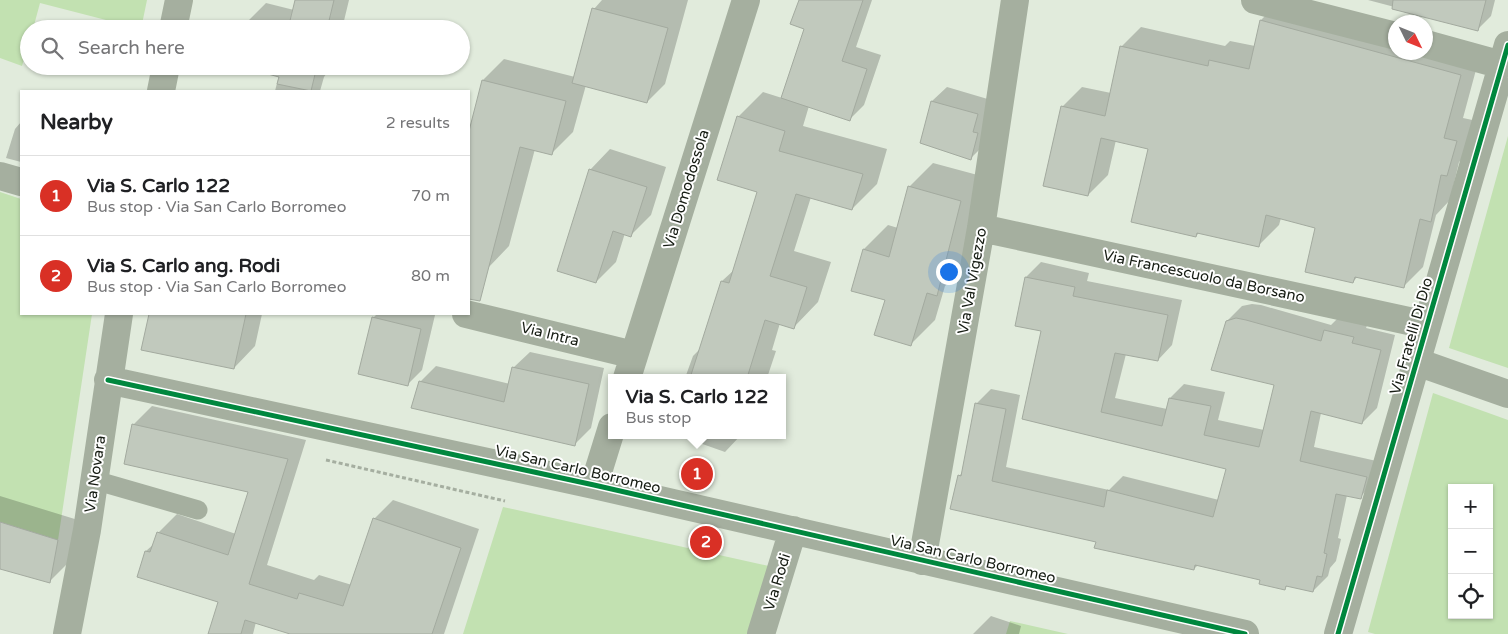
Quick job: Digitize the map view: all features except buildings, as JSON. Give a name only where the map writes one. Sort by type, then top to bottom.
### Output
[{"type":"street","points":[[175,20],[179,0]]},
{"type":"street","name":"Via Domodossola","points":[[631,366],[746,0]]},
{"type":"street","name":"Via Val Vigezzo","points":[[922,560],[981,228],[1015,0]]},
{"type":"street","points":[[1256,0],[1388,34]]},
{"type":"street","points":[[1433,45],[1505,55]]},
{"type":"street","name":"Via Fratelli Di Dio","points":[[1338,634],[1505,55]]},
{"type":"street","points":[[161,90],[164,75]]},
{"type":"street","points":[[0,176],[20,182]]},
{"type":"street","name":"Via Francescuolo da Borsano","points":[[981,228],[1427,325]]},
{"type":"street","name":"Via Novara","points":[[67,634],[94,480],[119,315]]},
{"type":"street","name":"Via Intra","points":[[469,315],[631,366]]},
{"type":"street","name":"Via Fratelli Di Dio","points":[[1417,362],[1508,394]]},
{"type":"street","name":"Via San Carlo Borromeo","points":[[108,380],[594,485],[1246,634]]},
{"type":"street","points":[[594,485],[608,439]]},
{"type":"street","name":"Via Rodi","points":[[761,634],[793,530]]},
{"type":"lane","points":[[94,480],[198,510]]},
{"type":"path","points":[[324,460],[505,501]]},
{"type":"green space","points":[[0,0],[147,0],[143,20],[106,20],[40,3],[35,20],[20,20],[20,65],[0,58]]},
{"type":"green space","points":[[1508,136],[1508,368],[1449,348]]},
{"type":"green space","points":[[0,192],[20,199],[20,315],[92,315],[58,540],[0,522]]},
{"type":"green space","points":[[1433,393],[1508,420],[1508,634],[1375,634],[1368,632]]},
{"type":"green space","points":[[503,507],[769,566],[747,634],[463,634]]},
{"type":"green space","points":[[1010,621],[1068,634],[1006,634]]},
{"type":"cycle path","points":[[1338,634],[1508,45]]},
{"type":"cycle path","points":[[108,380],[594,485],[1245,634]]},
{"type":"place","name":"Via S. Carlo 122","points":[[697,474]]},
{"type":"place","name":"Via S. Carlo ang. Rodi","points":[[706,542]]}]
